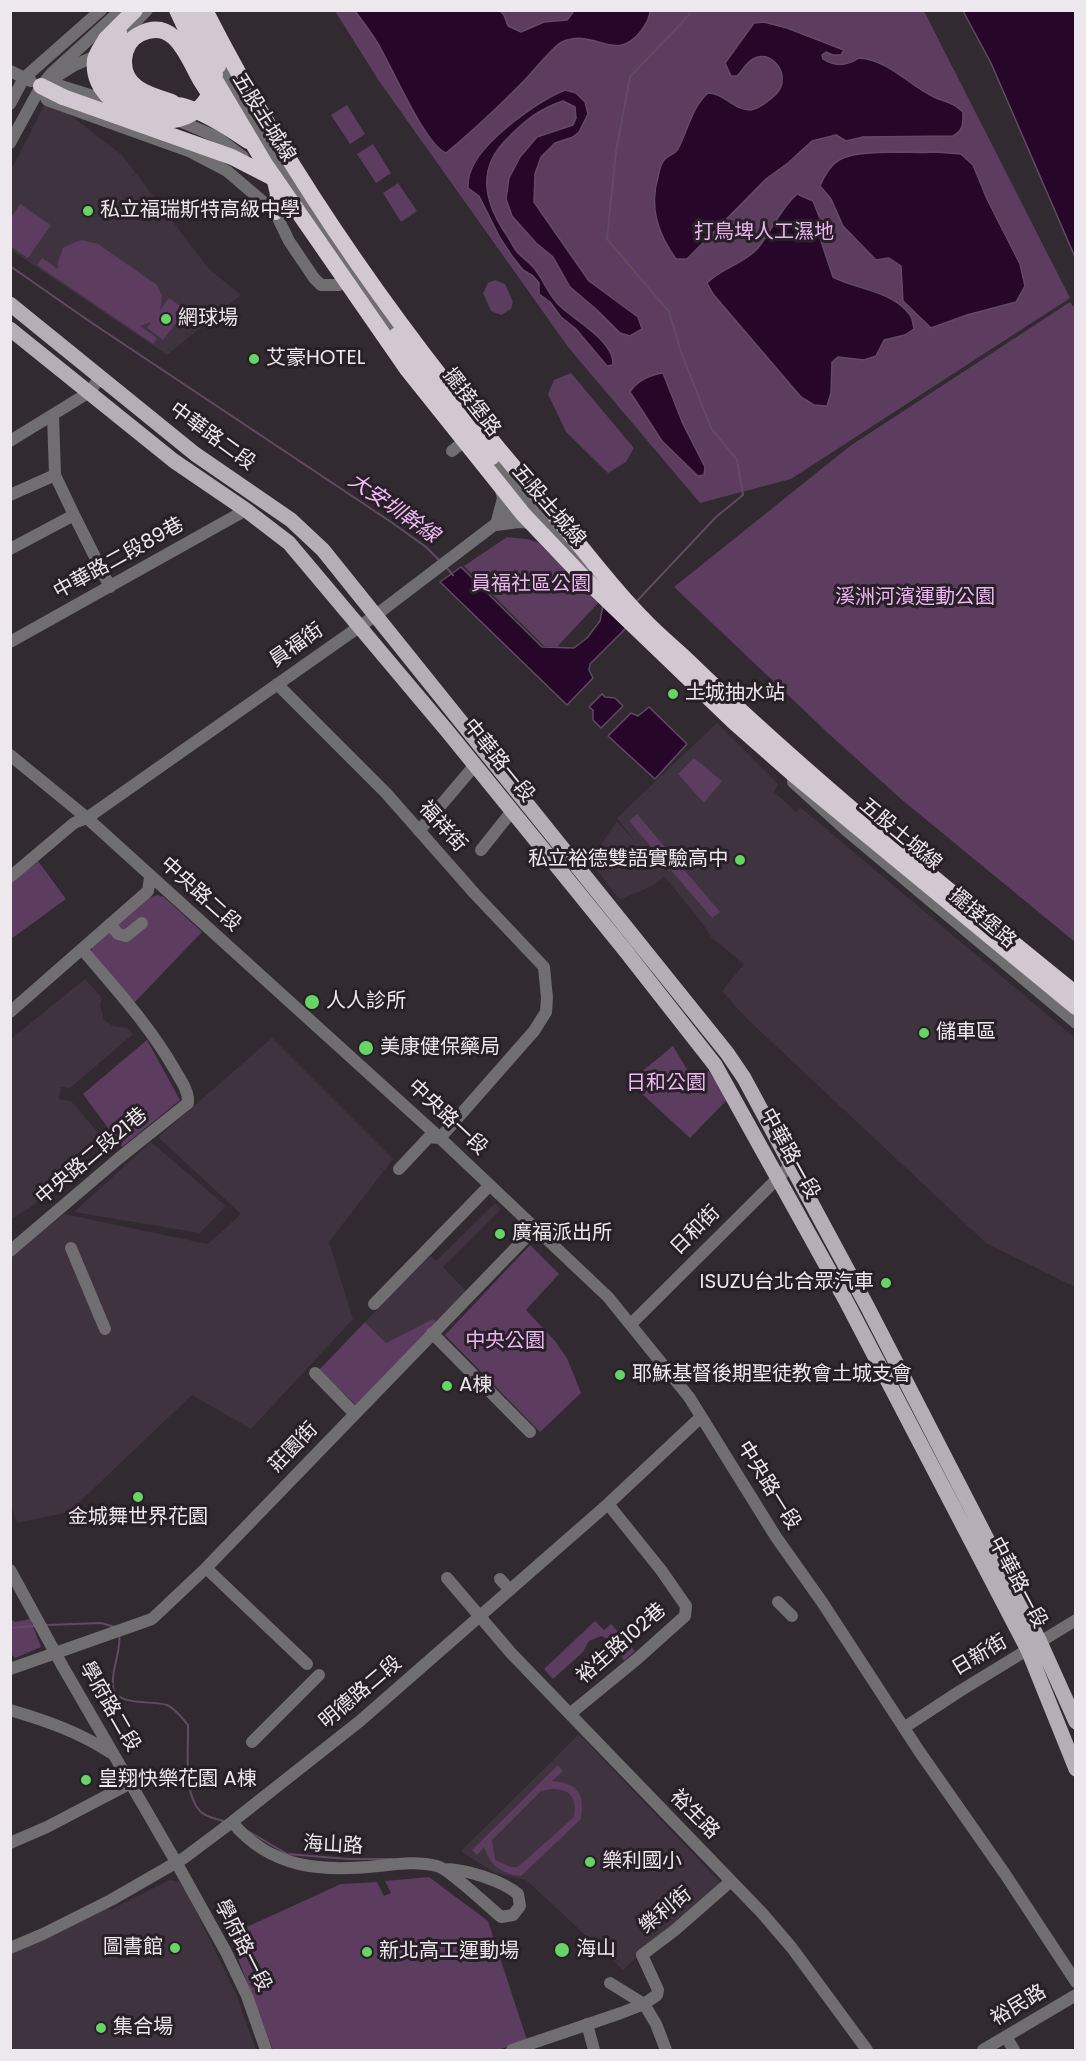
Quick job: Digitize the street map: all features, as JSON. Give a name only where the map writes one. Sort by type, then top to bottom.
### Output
[{"type":"highway","points":[[135,10],[106,39],[96,57],[95,70],[106,93],[125,110],[153,120],[165,121],[187,116],[205,104],[215,75],[210,58],[188,10]]},
{"type":"highway","points":[[140,10],[119,33],[109,56],[109,72],[113,83],[119,91],[131,99],[155,105],[181,106]]},
{"type":"highway","name":"五股土城線","points":[[177,10],[189,36],[265,164],[348,274],[407,369],[523,514],[582,576],[726,714],[792,773],[1076,1007]]},
{"type":"highway","points":[[188,10],[222,75],[348,274]]},
{"type":"highway","name":"五股土城線","points":[[205,10],[231,61],[301,181],[393,313],[490,441],[642,619],[745,717],[1076,994]]},
{"type":"highway","points":[[277,208],[278,194],[274,176],[226,118],[201,80],[188,53],[179,42],[169,34],[154,30],[143,32],[129,42],[125,52],[126,76],[141,92],[224,125],[257,148],[284,176],[370,300],[582,576]]},
{"type":"highway","points":[[41,86],[63,97],[232,157],[265,172],[303,205]]},
{"type":"highway","points":[[524,498],[566,541],[592,562]]},
{"type":"main road","name":"中華路二段","points":[[10,304],[195,454],[291,520],[323,550],[376,615]]},
{"type":"main road","name":"中華路二段","points":[[10,329],[174,461],[246,510],[289,543],[360,626]]},
{"type":"main road","name":"中華路一段","points":[[376,615],[727,1053],[744,1078],[867,1306],[1034,1646],[1076,1769]]},
{"type":"main road","name":"中華路一段","points":[[360,626],[475,765],[715,1065],[1076,1722]]},
{"type":"street","points":[[10,104],[24,78],[101,10]]},
{"type":"street","points":[[10,143],[41,86],[52,73],[121,10]]},
{"type":"street","points":[[115,43],[147,10]]},
{"type":"street","name":"擺接堡路","points":[[177,10],[223,82],[242,105],[348,274],[496,467],[550,527],[632,617],[737,718],[810,782],[1076,1001]]},
{"type":"street","name":"擺接堡路","points":[[188,10],[230,77],[242,105]]},
{"type":"street","points":[[41,86],[91,58]]},
{"type":"street","points":[[10,71],[41,86],[58,85],[183,121],[217,137],[248,161],[266,181],[277,208],[294,237],[298,252],[314,278],[321,285],[339,285],[348,274]]},
{"type":"street","points":[[41,86],[47,100],[207,160],[227,171],[277,208]]},
{"type":"street","points":[[10,441],[88,393],[100,378]]},
{"type":"street","points":[[53,415],[55,475],[110,587]]},
{"type":"street","points":[[452,451],[471,435]]},
{"type":"street","points":[[496,467],[503,498],[496,525],[519,522],[550,527]]},
{"type":"street","points":[[10,495],[55,475]]},
{"type":"street","name":"員福街","points":[[10,878],[74,823],[87,818],[376,615],[496,525],[524,498]]},
{"type":"street","name":"中華路二段89巷","points":[[10,642],[246,510]]},
{"type":"street","points":[[10,549],[74,515]]},
{"type":"street","name":"福祥街","points":[[277,684],[386,793],[544,967],[546,1012],[534,1031],[440,1138]]},
{"type":"street","name":"擺接堡路","points":[[737,718],[802,792],[1076,1023]]},
{"type":"street","name":"中央路二段","points":[[10,755],[87,818],[361,1067]]},
{"type":"street","points":[[419,831],[475,765]]},
{"type":"street","points":[[481,850],[512,811]]},
{"type":"street","points":[[10,1012],[148,891],[150,877]]},
{"type":"street","points":[[948,916],[958,904]]},
{"type":"street","points":[[110,924],[118,934],[126,936],[142,923]]},
{"type":"street","name":"中央路二段21巷","points":[[12,1245],[188,1103],[188,1095],[148,1026],[82,949]]},
{"type":"street","name":"中央路一段","points":[[361,1067],[440,1138],[608,1297],[689,1397],[777,1538],[1076,1982]]},
{"type":"street","points":[[399,1169],[429,1137],[440,1138]]},
{"type":"street","name":"日和街","points":[[631,1324],[790,1166]]},
{"type":"street","points":[[374,1304],[490,1185]]},
{"type":"street","name":"莊園街","points":[[10,1669],[152,1620],[206,1568],[535,1228]]},
{"type":"street","points":[[71,1248],[105,1329]]},
{"type":"street","points":[[432,1334],[530,1432]]},
{"type":"street","points":[[315,1373],[355,1414]]},
{"type":"street","name":"明德路二段","points":[[10,1948],[96,1908],[177,1862],[232,1822],[360,1721],[608,1504],[701,1417]]},
{"type":"street","name":"裕生路102巷","points":[[571,1713],[685,1616],[686,1606],[661,1570],[608,1504]]},
{"type":"street","points":[[206,1568],[307,1664]]},
{"type":"street","name":"學府路二段","points":[[10,1570],[114,1756],[177,1862]]},
{"type":"street","name":"裕生路","points":[[447,1578],[511,1653],[762,1913],[792,1948],[867,2050]]},
{"type":"street","points":[[500,1579],[510,1590]]},
{"type":"street","points":[[778,1602],[792,1616]]},
{"type":"street","name":"日新街","points":[[904,1728],[1076,1620]]},
{"type":"street","points":[[252,1742],[319,1675]]},
{"type":"street","points":[[10,1710],[54,1722],[90,1739],[114,1756]]},
{"type":"street","points":[[10,1843],[47,1827],[131,1784]]},
{"type":"street","name":"海山路","points":[[232,1822],[252,1842],[274,1857],[299,1866],[351,1869],[412,1863],[438,1866],[501,1917],[513,1915],[520,1906],[518,1894],[509,1887],[457,1869],[444,1869]]},
{"type":"street","name":"學府路一段","points":[[177,1862],[245,1991],[267,2050]]},
{"type":"street","name":"樂利街","points":[[644,2004],[657,1995],[658,1990],[642,1955],[675,1930],[731,1881]]},
{"type":"street","points":[[610,1983],[644,2004],[656,2024],[666,2050]]},
{"type":"street","name":"裕民路","points":[[983,2050],[1076,1995]]},
{"type":"street","points":[[512,2050],[644,2004]]},
{"type":"street","points":[[587,2024],[594,2050]]},
{"type":"street","points":[[1006,2037],[1014,2050]]},
{"type":"shaded area","points":[[650,10],[641,31],[631,41],[622,45],[585,39],[574,39],[558,44],[505,100],[446,153],[429,137],[420,123],[378,44],[355,11],[500,11],[508,26],[521,32],[544,22],[567,20],[574,11]]},
{"type":"shaded area","points":[[963,11],[1075,11],[1075,257],[991,63]]},
{"type":"shaded area","points":[[764,22],[787,28],[844,50],[841,55],[826,52],[822,55],[823,59],[832,63],[846,64],[859,58],[880,63],[925,92],[952,104],[963,112],[962,126],[953,136],[863,137],[846,141],[836,135],[812,141],[766,179],[687,259],[676,259],[664,240],[655,210],[655,188],[661,166],[666,158],[678,149],[694,112],[708,93],[719,96],[745,110],[751,110],[764,104],[779,91],[782,83],[781,71],[770,59],[759,57],[753,59],[737,76],[731,76],[725,63],[754,23]]},
{"type":"shaded area","points":[[565,90],[576,93],[585,102],[588,114],[579,132],[573,137],[555,143],[541,157],[535,174],[534,202],[589,281],[638,317],[642,329],[630,336],[620,333],[570,287],[553,257],[536,243],[512,216],[506,199],[509,178],[520,157],[537,137],[573,125],[576,118],[575,107],[563,101],[554,104],[538,112],[517,129],[504,142],[489,166],[487,190],[494,214],[501,226],[517,251],[541,277],[556,302],[593,332],[608,348],[613,365],[607,366],[576,329],[539,294],[539,283],[523,270],[512,256],[500,238],[479,196],[468,188],[469,175],[475,161],[496,137],[539,104]]},
{"type":"shaded area","name":"私立福瑞斯特高級中學","points":[[44,105],[70,115],[122,155],[209,269],[241,295],[167,355],[11,250],[10,172]]},
{"type":"shaded area","points":[[872,153],[961,154],[973,165],[987,199],[1020,264],[1025,286],[1016,302],[967,315],[931,328],[903,301],[901,266],[889,258],[876,260],[843,226],[831,199],[820,186],[832,165],[848,156]]},
{"type":"shaded area","points":[[797,194],[813,201],[821,221],[819,235],[833,277],[894,301],[910,315],[914,329],[905,335],[884,340],[876,356],[864,360],[838,357],[832,362],[831,393],[827,406],[814,405],[801,397],[713,294],[707,283],[758,248],[786,206]]},
{"type":"shaded area","points":[[663,373],[683,424],[705,467],[704,475],[698,476],[662,441],[630,392],[644,379]]},
{"type":"shaded area","points":[[461,567],[542,647],[574,648],[587,638],[600,621],[603,606],[626,628],[590,664],[589,670],[593,678],[567,705],[440,582]]},
{"type":"shaded area","points":[[602,694],[605,697],[615,698],[623,706],[601,728],[593,720],[593,710],[589,707]]},
{"type":"shaded area","points":[[649,707],[687,744],[655,779],[608,736],[631,713],[638,716]]},
{"type":"shaded area","points":[[717,723],[778,784],[774,792],[796,812],[800,807],[1075,1038],[1075,1287],[986,1243],[745,1017],[722,991],[744,964],[711,937],[664,876],[654,885],[620,900],[590,861],[617,821],[636,843],[617,818]]},
{"type":"shaded area","points":[[85,979],[102,998],[100,1005],[104,1020],[113,1026],[127,1028],[133,1034],[70,1088],[61,1087],[59,1099],[71,1101],[101,1136],[78,1167],[60,1183],[61,1185],[11,1219],[11,1039]]},
{"type":"shaded area","points":[[272,1038],[393,1159],[329,1242],[353,1319],[251,1429],[192,1395],[69,1512],[17,1523],[10,1502],[10,1257],[64,1214],[208,1244],[241,1214],[158,1137]]},
{"type":"shaded area","points":[[151,1142],[226,1206],[200,1233],[74,1212]]},
{"type":"shaded area","points":[[495,1203],[501,1209],[443,1267],[466,1291],[437,1322],[433,1320],[386,1343],[365,1322],[430,1256],[436,1261]]},
{"type":"shaded area","name":"樂利國小","points":[[579,1734],[720,1882],[719,1886],[623,1970],[526,1880],[495,1873],[461,1851]]},
{"type":"shaded area","points":[[170,1880],[179,1882],[185,1889],[236,1994],[256,2050],[11,2050],[11,1952],[108,1907],[110,1910]]},
{"type":"green space","name":"打鳥埤人工濕地","points":[[335,11],[924,11],[1070,298],[791,479],[700,503],[568,347],[379,81]]},
{"type":"green space","points":[[347,105],[365,134],[350,144],[331,115]]},
{"type":"green space","points":[[373,144],[391,173],[376,183],[357,154]]},
{"type":"green space","points":[[398,183],[417,211],[401,222],[383,193]]},
{"type":"green space","points":[[20,204],[51,225],[28,258],[11,247],[11,218]]},
{"type":"green space","points":[[82,240],[98,244],[157,285],[162,296],[160,310],[169,298],[186,310],[163,340],[147,328],[151,322],[140,326],[157,338],[153,344],[37,265],[42,258],[58,269],[63,248]]},
{"type":"green space","points":[[495,280],[505,284],[513,302],[511,309],[501,315],[491,311],[483,293],[488,283]]},
{"type":"green space","name":"溪洲河濱運動公園","points":[[1070,302],[1076,310],[1075,942],[901,799],[674,587],[850,446]]},
{"type":"green space","points":[[571,373],[634,448],[626,462],[608,473],[566,432],[548,394],[554,380]]},
{"type":"green space","name":"員福社區公園","points":[[507,537],[539,543],[598,603],[557,647],[544,646],[464,566]]},
{"type":"green space","points":[[694,758],[722,781],[704,803],[678,774]]},
{"type":"green space","points":[[637,814],[720,912],[712,918],[629,821]]},
{"type":"green space","points":[[38,861],[66,899],[11,939],[11,883]]},
{"type":"green space","points":[[157,895],[164,897],[202,932],[134,1003],[92,956],[92,947],[148,898]]},
{"type":"green space","points":[[147,1040],[180,1100],[122,1147],[83,1094]]},
{"type":"green space","name":"日和公園","points":[[673,1046],[694,1081],[709,1071],[727,1100],[690,1138],[629,1082]]},
{"type":"green space","name":"中央公園","points":[[530,1245],[559,1274],[526,1310],[555,1341],[567,1358],[581,1393],[540,1432],[445,1335]]},
{"type":"green space","points":[[433,1319],[437,1322],[356,1405],[319,1370],[365,1322],[386,1343]]},
{"type":"green space","points":[[11,1619],[15,1622],[30,1619],[41,1647],[15,1658],[11,1654]]},
{"type":"green space","points":[[595,1621],[604,1630],[611,1624],[635,1651],[624,1661],[615,1642],[601,1636],[589,1641],[583,1652],[553,1679],[544,1669]]},
{"type":"green space","points":[[558,1765],[563,1771],[552,1781],[568,1784],[578,1791],[582,1802],[581,1819],[521,1876],[498,1868],[484,1847],[477,1855],[472,1850]],"holes":[[[559,1789],[571,1796],[574,1817],[518,1867],[511,1867],[495,1860],[492,1840],[541,1791]]]},
{"type":"green space","name":"新北高工運動場","points":[[429,1877],[488,1921],[527,2040],[498,2050],[273,2050],[229,1935],[341,1884],[377,1882],[384,1896],[391,1893],[385,1881]]},
{"type":"waterway","points":[[636,602],[716,517],[743,495],[737,460],[711,428],[681,352],[669,312],[607,239],[616,152],[630,77],[689,15],[691,10]]},
{"type":"waterway","name":"大安圳幹線","points":[[10,266],[391,522],[426,547],[439,560]]},
{"type":"waterway","name":"大安圳幹線","points":[[445,566],[453,575]]},
{"type":"waterway","points":[[46,1625],[101,1623],[115,1627]]},
{"type":"waterway","points":[[10,1628],[35,1626]]},
{"type":"waterway","points":[[119,1634],[113,1679],[115,1693],[135,1702],[167,1705],[188,1725],[191,1794],[203,1814],[223,1821]]},
{"type":"waterway","points":[[248,1831],[287,1854],[348,1859],[392,1859]]},
{"type":"place","name":"私立福瑞斯特高級中學","points":[[88,211]]},
{"type":"place","name":"網球場","points":[[166,319]]},
{"type":"place","name":"艾豪HOTEL","points":[[254,359]]},
{"type":"place","name":"土城抽水站","points":[[673,694]]},
{"type":"place","name":"私立裕德雙語實驗高中","points":[[740,860]]},
{"type":"place","name":"人人診所","points":[[312,1002]]},
{"type":"place","name":"儲車區","points":[[924,1033]]},
{"type":"place","name":"美康健保藥局","points":[[366,1048]]},
{"type":"place","name":"廣福派出所","points":[[500,1234]]},
{"type":"place","name":"ISUZU台北合眾汽車","points":[[886,1283]]},
{"type":"place","name":"耶穌基督後期聖徒教會土城支會","points":[[620,1375]]},
{"type":"place","name":"A棟","points":[[447,1386]]},
{"type":"place","name":"金城舞世界花園","points":[[138,1497]]},
{"type":"place","name":"皇翔快樂花園 A棟","points":[[86,1780]]},
{"type":"place","name":"樂利國小","points":[[590,1862]]},
{"type":"place","name":"圖書館","points":[[175,1948]]},
{"type":"place","name":"海山","points":[[562,1950]]},
{"type":"place","name":"新北高工運動場","points":[[367,1952]]},
{"type":"place","name":"集合場","points":[[101,2028]]}]
